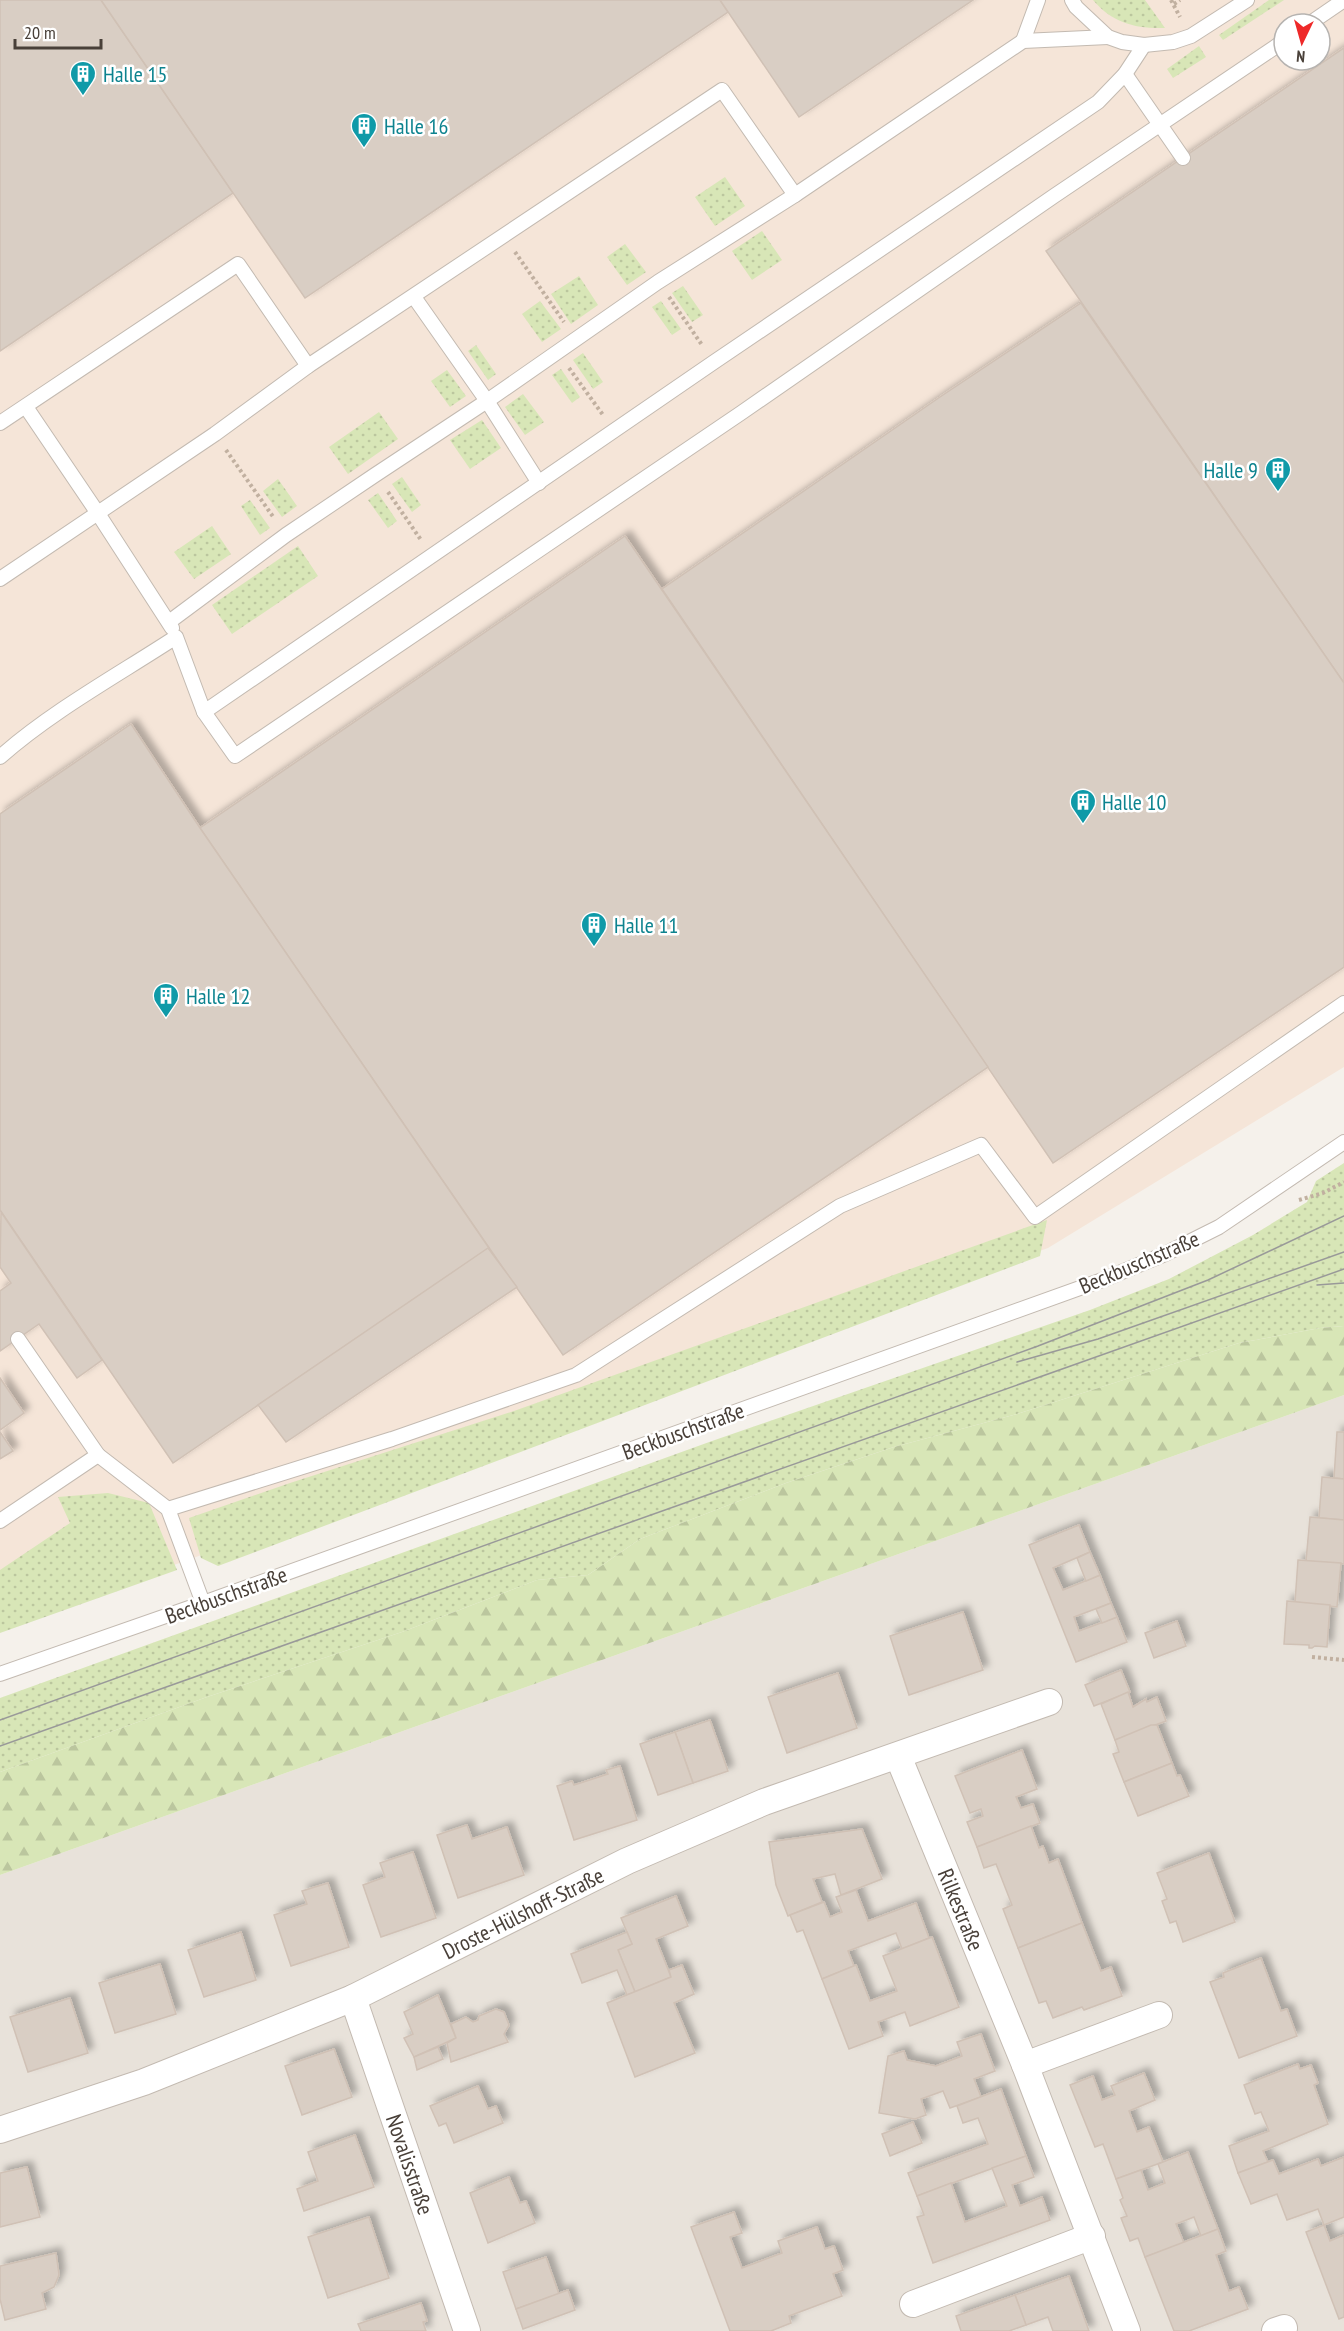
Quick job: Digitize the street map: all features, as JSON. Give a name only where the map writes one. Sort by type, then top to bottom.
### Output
[{"type":"street","name":"Droste-Hülshoff-Straße","points":[[0,2130],[144,2082],[353,1998],[627,1861],[764,1802],[1049,1702]]},
{"type":"street","name":"Rilkestraße","points":[[898,1756],[1025,2066],[1127,2331]]},
{"type":"street","name":"Novalisstraße","points":[[353,1998],[467,2331]]},
{"type":"street","points":[[1025,2066],[1159,2015]]},
{"type":"street","points":[[913,2304],[1092,2236]]},
{"type":"lane","points":[[1023,41],[1038,0]]},
{"type":"lane","points":[[1072,0],[1076,7],[1108,37]]},
{"type":"lane","points":[[169,622],[286,535],[558,353],[658,282],[795,195],[1023,41],[1108,37],[1122,42],[1144,45],[1173,42],[1191,36],[1247,0]]},
{"type":"lane","points":[[1326,12],[1344,0]]},
{"type":"lane","points":[[204,712],[614,430],[1098,102],[1125,74],[1144,45]]},
{"type":"lane","points":[[26,406],[169,622],[204,712],[236,756],[1272,49]]},
{"type":"lane","points":[[1125,74],[1183,158]]},
{"type":"lane","points":[[0,579],[215,434],[308,366],[722,90],[795,195]]},
{"type":"lane","points":[[0,423],[238,264],[308,366]]},
{"type":"lane","points":[[414,297],[487,401],[539,483]]},
{"type":"lane","points":[[0,757],[14,744],[74,703],[176,637]]},
{"type":"lane","points":[[168,1509],[392,1439],[576,1375],[840,1206],[981,1145],[1035,1217],[1344,1003]]},
{"type":"lane","name":"Beckbuschstraße","points":[[0,1674],[203,1604],[1105,1279],[1165,1254],[1218,1227],[1344,1142]]},
{"type":"lane","points":[[18,1339],[98,1455],[168,1509],[203,1604]]},
{"type":"lane","points":[[0,1521],[98,1455]]},
{"type":"path","points":[[1174,4],[1180,0]]},
{"type":"path","points":[[504,235],[576,340]]},
{"type":"path","points":[[658,282],[714,362]]},
{"type":"path","points":[[558,353],[614,430]]},
{"type":"path","points":[[215,434],[286,535]]},
{"type":"path","points":[[375,475],[432,556]]},
{"type":"path","points":[[1312,1657],[1344,1660]]},
{"type":"shaded area","points":[[0,0],[1344,0],[1344,1067],[1048,1248],[0,1628]]},
{"type":"shaded area","points":[[1344,1395],[1344,2331],[0,2331],[0,1875]]},
{"type":"green space","points":[[1093,0],[1145,0],[1165,28],[1134,26],[1125,23],[1108,14]]},
{"type":"green space","points":[[1269,0],[1284,0],[1223,40],[1219,35]]},
{"type":"green space","points":[[1199,46],[1206,57],[1173,78],[1167,69]]},
{"type":"green space","points":[[725,177],[745,206],[715,226],[695,197]]},
{"type":"green space","points":[[762,231],[782,260],[752,280],[732,251]]},
{"type":"green space","points":[[625,244],[646,272],[627,285],[607,257]]},
{"type":"green space","points":[[579,276],[598,305],[571,324],[551,294]]},
{"type":"green space","points":[[683,286],[703,315],[692,322],[672,293]]},
{"type":"green space","points":[[540,301],[561,329],[542,342],[522,314]]},
{"type":"green space","points":[[661,301],[681,329],[672,335],[652,307]]},
{"type":"green space","points":[[476,345],[496,374],[488,380],[468,351]]},
{"type":"green space","points":[[583,353],[603,382],[593,389],[573,360]]},
{"type":"green space","points":[[561,369],[580,397],[572,403],[552,375]]},
{"type":"green space","points":[[447,370],[466,396],[450,407],[431,381]]},
{"type":"green space","points":[[523,394],[544,422],[525,435],[505,407]]},
{"type":"green space","points":[[379,412],[398,439],[348,474],[329,447]]},
{"type":"green space","points":[[482,420],[501,448],[470,469],[450,440]]},
{"type":"green space","points":[[402,477],[421,505],[412,512],[392,484]]},
{"type":"green space","points":[[278,479],[297,506],[282,517],[263,491]]},
{"type":"green space","points":[[378,493],[397,521],[388,528],[368,500]]},
{"type":"green space","points":[[250,500],[270,528],[260,535],[241,506]]},
{"type":"green space","points":[[212,526],[231,554],[194,579],[174,552]]},
{"type":"green space","points":[[298,546],[318,576],[232,634],[212,605]]},
{"type":"green space","points":[[1344,1163],[1344,1326],[1320,1328],[1239,1343],[1017,1414],[894,1447],[786,1483],[640,1539],[588,1575],[537,1580],[402,1632],[207,1697],[0,1772],[0,1698],[712,1441],[1090,1310],[1169,1279],[1253,1235],[1307,1202],[1316,1181]]},
{"type":"green space","points":[[1047,1220],[1040,1256],[218,1566],[201,1558],[189,1518],[514,1411]]},
{"type":"green space","points":[[1344,1326],[1344,1395],[0,1875],[0,1772],[207,1697],[402,1632],[537,1580],[588,1575],[640,1539],[786,1483],[894,1447],[1017,1414],[1239,1343],[1320,1328]]},
{"type":"green space","points":[[108,1493],[149,1503],[177,1570],[0,1633],[0,1570],[70,1523],[58,1497]]},
{"type":"building","name":"Halle 15","points":[[0,0],[101,0],[233,193],[0,351]]},
{"type":"building","name":"Halle 16","points":[[101,0],[720,0],[728,12],[305,298]]},
{"type":"building","points":[[720,0],[973,0],[799,117]]},
{"type":"building","name":"Halle 9","points":[[1344,48],[1344,683],[1046,251],[1309,72],[1332,72],[1332,56]]},
{"type":"building","name":"Halle 10","points":[[1081,303],[1344,683],[1344,967],[1053,1163],[662,589],[940,397]]},
{"type":"building","name":"Halle 11","points":[[625,536],[988,1067],[563,1355],[200,828]]},
{"type":"building","name":"Halle 12","points":[[131,724],[489,1248],[173,1463],[0,1210],[0,814]]},
{"type":"building","points":[[1,1212],[102,1360],[77,1378],[39,1324],[0,1351],[0,1291],[11,1283],[0,1267]]},
{"type":"building","points":[[488,1248],[517,1287],[286,1442],[258,1405]]},
{"type":"building","points":[[0,1378],[24,1413],[0,1430]]},
{"type":"building","points":[[0,1432],[13,1451],[0,1459]]},
{"type":"building","points":[[1337,1432],[1344,1432],[1344,1479],[1334,1478]]},
{"type":"building","points":[[1322,1477],[1344,1479],[1344,1520],[1319,1518]]},
{"type":"building","points":[[1310,1517],[1344,1520],[1344,1564],[1306,1561]]},
{"type":"building","points":[[1079,1525],[1090,1552],[1053,1568],[1063,1590],[1100,1575],[1111,1603],[1074,1617],[1079,1631],[1117,1617],[1127,1642],[1076,1662],[1029,1545]]},
{"type":"building","points":[[1090,1552],[1100,1575],[1086,1581],[1077,1558]]},
{"type":"building","points":[[1298,1560],[1341,1563],[1337,1607],[1295,1602]]},
{"type":"building","points":[[1287,1601],[1330,1605],[1327,1647],[1309,1648],[1309,1645],[1284,1644]]},
{"type":"building","points":[[1111,1603],[1117,1617],[1102,1623],[1096,1609]]},
{"type":"building","points":[[963,1612],[983,1670],[909,1695],[890,1636]]},
{"type":"building","points":[[1177,1621],[1186,1646],[1154,1658],[1145,1633]]},
{"type":"building","points":[[1121,1670],[1130,1692],[1094,1706],[1085,1685]]},
{"type":"building","points":[[838,1673],[857,1728],[787,1753],[768,1697]]},
{"type":"building","points":[[1128,1692],[1133,1707],[1146,1699],[1147,1702],[1157,1697],[1166,1721],[1115,1740],[1101,1704]]},
{"type":"building","points":[[710,1720],[728,1771],[693,1783],[675,1732]]},
{"type":"building","points":[[1151,1725],[1157,1725],[1172,1763],[1124,1782],[1113,1754],[1119,1752],[1115,1740]]},
{"type":"building","points":[[675,1732],[693,1783],[658,1795],[640,1744]]},
{"type":"building","points":[[1022,1750],[1037,1789],[1016,1797],[1021,1808],[1033,1804],[1040,1823],[977,1847],[967,1822],[983,1816],[981,1809],[970,1813],[955,1776]]},
{"type":"building","points":[[1172,1763],[1189,1796],[1138,1816],[1124,1782]]},
{"type":"building","points":[[620,1766],[637,1820],[574,1840],[557,1786],[572,1781],[574,1785],[608,1774],[606,1770]]},
{"type":"building","points":[[467,1825],[472,1839],[507,1827],[524,1875],[458,1898],[437,1835]]},
{"type":"building","points":[[1031,1826],[1039,1848],[1043,1846],[1049,1863],[1058,1859],[1082,1923],[1018,1948],[1003,1909],[1012,1905],[996,1864],[984,1868],[977,1847]]},
{"type":"building","points":[[862,1829],[882,1879],[841,1895],[835,1874],[813,1879],[822,1902],[788,1916],[776,1885],[769,1842]]},
{"type":"building","points":[[413,1852],[436,1918],[381,1937],[363,1885],[385,1877],[380,1863]]},
{"type":"building","points":[[1209,1853],[1235,1922],[1183,1942],[1176,1921],[1170,1923],[1162,1901],[1167,1899],[1157,1873]]},
{"type":"building","points":[[328,1883],[349,1947],[291,1966],[274,1915],[307,1904],[302,1891]]},
{"type":"building","points":[[856,1890],[868,1921],[916,1903],[929,1938],[902,1949],[896,1933],[848,1951],[854,1966],[822,1979],[803,1930],[797,1932],[790,1915],[824,1902],[830,1917],[842,1912],[836,1897]]},
{"type":"building","points":[[676,1896],[688,1926],[656,1939],[671,1977],[635,1992],[618,1950],[632,1944],[621,1918]]},
{"type":"building","points":[[1082,1923],[1101,1971],[1111,1967],[1122,1996],[1053,2018],[1046,2001],[1039,2003],[1018,1948]]},
{"type":"building","points":[[241,1932],[256,1980],[204,1997],[188,1950]]},
{"type":"building","points":[[627,1932],[632,1944],[618,1950],[635,1992],[627,1995],[617,1970],[582,1983],[571,1954]]},
{"type":"building","points":[[932,1937],[959,2007],[910,2026],[905,2012],[878,2022],[883,2036],[849,2049],[822,1979],[856,1965],[870,2001],[897,1991],[883,1956]]},
{"type":"building","points":[[1261,1958],[1281,2011],[1287,2009],[1297,2036],[1239,2058],[1210,1982],[1224,1977],[1223,1973]]},
{"type":"building","points":[[160,1964],[176,2014],[115,2033],[99,1983]]},
{"type":"building","points":[[682,1965],[694,1994],[674,2003],[695,2053],[635,2077],[607,2003],[671,1977],[669,1970]]},
{"type":"building","points":[[438,1995],[456,2038],[414,2057],[404,2038],[413,2034],[404,2012]]},
{"type":"building","points":[[70,1998],[88,2053],[28,2072],[10,2017]]},
{"type":"building","points":[[496,2009],[504,2012],[509,2025],[504,2034],[508,2042],[451,2062],[447,2043],[456,2038],[451,2024],[466,2017],[473,2022],[478,2020],[479,2016]]},
{"type":"building","points":[[981,2034],[995,2071],[974,2079],[981,2097],[950,2108],[943,2091],[921,2099],[926,2115],[915,2119],[879,2113],[888,2056],[904,2051],[907,2060],[936,2066],[962,2056],[957,2042]]},
{"type":"building","points":[[438,2047],[443,2059],[417,2070],[414,2057]]},
{"type":"building","points":[[334,2049],[352,2097],[302,2115],[285,2066]]},
{"type":"building","points":[[1298,2064],[1300,2069],[1311,2065],[1318,2083],[1314,2085],[1328,2124],[1263,2151],[1268,2162],[1238,2173],[1229,2146],[1269,2131],[1261,2112],[1255,2114],[1244,2085]]},
{"type":"building","points":[[1144,2073],[1155,2100],[1129,2111],[1137,2132],[1149,2127],[1163,2162],[1116,2179],[1103,2144],[1095,2147],[1070,2085],[1093,2076],[1102,2100],[1115,2095],[1111,2086]]},
{"type":"building","points":[[478,2086],[488,2109],[496,2106],[503,2123],[454,2143],[446,2123],[439,2126],[430,2106]]},
{"type":"building","points":[[1001,2089],[1026,2156],[917,2196],[908,2173],[988,2144],[978,2118],[963,2123],[957,2106]]},
{"type":"building","points":[[913,2122],[922,2143],[890,2156],[882,2134]]},
{"type":"building","points":[[355,2135],[374,2187],[304,2211],[297,2189],[318,2181],[308,2152]]},
{"type":"building","points":[[1188,2152],[1218,2229],[1201,2236],[1194,2217],[1176,2224],[1184,2243],[1145,2257],[1138,2238],[1130,2241],[1121,2218],[1127,2216],[1120,2200],[1123,2198],[1116,2179],[1141,2170],[1148,2190],[1165,2183],[1158,2164]]},
{"type":"building","points":[[1026,2156],[1034,2177],[1012,2185],[1020,2206],[1042,2197],[1050,2220],[933,2263],[917,2217],[924,2215],[917,2196],[951,2183],[965,2222],[1007,2206],[992,2168]]},
{"type":"building","points":[[1344,2157],[1344,2217],[1324,2225],[1318,2209],[1287,2220],[1277,2194],[1251,2204],[1238,2173],[1273,2160],[1279,2174],[1318,2159],[1321,2166]]},
{"type":"building","points":[[27,2167],[40,2217],[0,2227],[0,2173]]},
{"type":"building","points":[[509,2177],[520,2203],[526,2201],[535,2223],[488,2243],[470,2193]]},
{"type":"building","points":[[734,2212],[742,2233],[730,2237],[742,2268],[782,2253],[778,2241],[817,2227],[825,2249],[834,2246],[843,2270],[833,2274],[842,2296],[789,2316],[791,2323],[771,2331],[730,2331],[691,2227]]},
{"type":"building","points":[[369,2217],[389,2278],[328,2298],[308,2237]]},
{"type":"building","points":[[1324,2225],[1330,2241],[1344,2235],[1344,2317],[1339,2319],[1306,2232]]},
{"type":"building","points":[[1218,2229],[1226,2251],[1216,2255],[1229,2291],[1239,2287],[1248,2309],[1189,2331],[1174,2331],[1145,2257]]},
{"type":"building","points":[[56,2253],[59,2275],[54,2287],[42,2293],[46,2309],[5,2320],[0,2299],[0,2266]]},
{"type":"building","points":[[546,2257],[559,2294],[516,2309],[503,2272]]},
{"type":"building","points":[[1069,2276],[1089,2331],[1053,2331],[1048,2317],[1026,2325],[1015,2295]]},
{"type":"building","points":[[568,2290],[575,2310],[523,2329],[516,2309]]},
{"type":"building","points":[[1015,2295],[1026,2325],[1009,2331],[961,2331],[956,2316]]},
{"type":"building","points":[[421,2303],[427,2321],[423,2322],[426,2331],[361,2331],[358,2324]]},
{"type":"tram line","points":[[0,1720],[1038,1346],[1208,1280],[1344,1216]]},
{"type":"tram line","points":[[1017,1362],[1098,1339],[1344,1252]]},
{"type":"tram line","points":[[0,1746],[1344,1269]]},
{"type":"tram line","points":[[1317,1285],[1344,1283]]},
{"type":"place","name":"Halle 15","points":[[83,97]]},
{"type":"place","name":"Halle 16","points":[[364,149]]},
{"type":"place","name":"Halle 9","points":[[1278,493]]},
{"type":"place","name":"Halle 10","points":[[1083,825]]},
{"type":"place","name":"Halle 11","points":[[594,948]]},
{"type":"place","name":"Halle 12","points":[[166,1019]]}]
